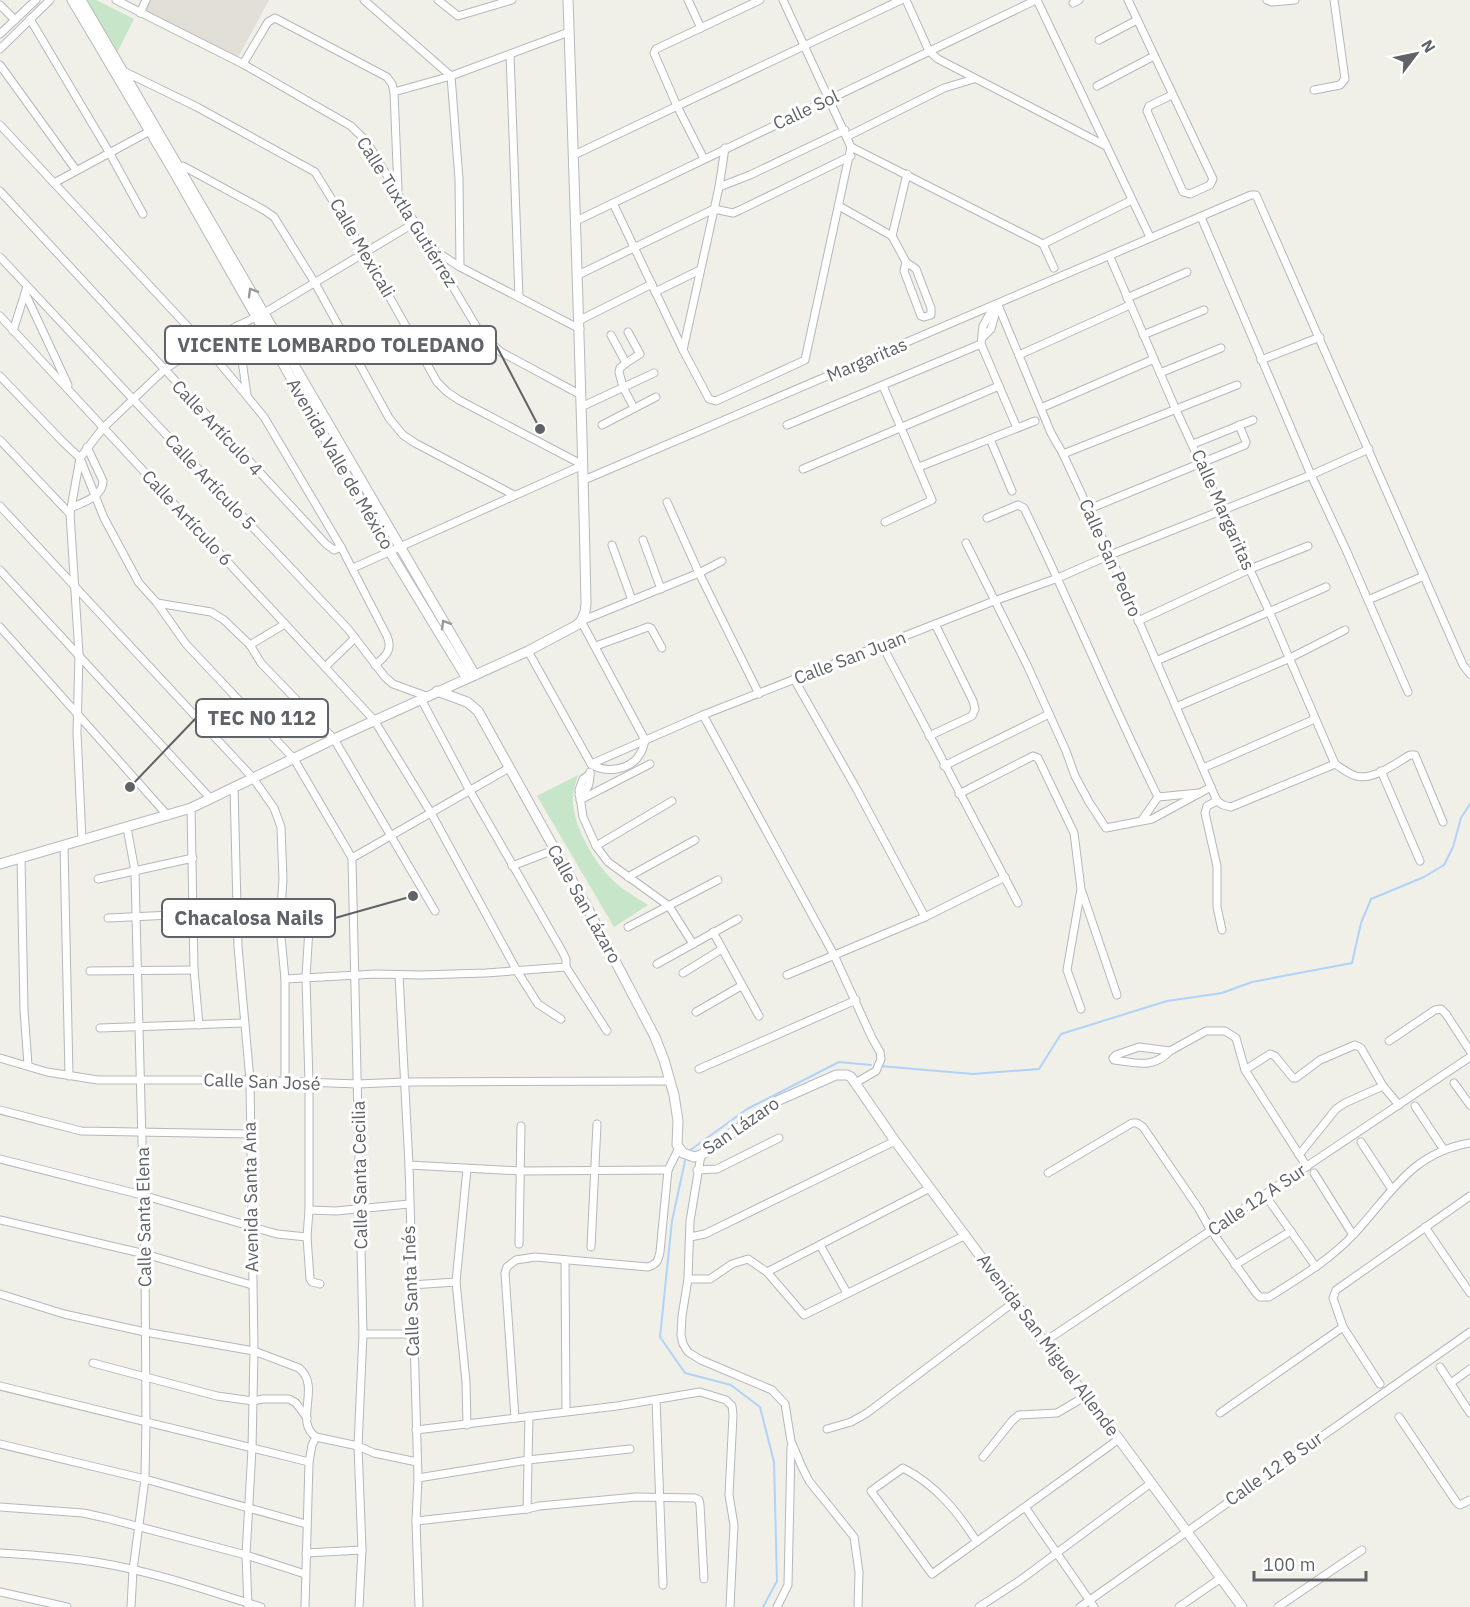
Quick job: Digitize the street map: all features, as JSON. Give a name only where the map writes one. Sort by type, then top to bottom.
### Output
[{"type":"main road","name":"Avenida Valle de México","points":[[72,0],[150,130],[177,170]]},
{"type":"main road","name":"Avenida Valle de México","points":[[81,0],[395,550],[471,676]]},
{"type":"main road","points":[[0,864],[191,808],[423,697],[528,651],[581,621],[586,604],[584,480],[568,0]]},
{"type":"main road","name":"Calle San Lázaro","points":[[437,691],[473,705],[589,911],[655,1037],[670,1081],[678,1122],[676,1140],[684,1152]]},
{"type":"main road","name":"San Lázaro","points":[[684,1152],[700,1155],[777,1101],[836,1075],[847,1075],[857,1082]]},
{"type":"main road","name":"Avenida San Miguel Allende","points":[[857,1082],[895,1141],[1242,1607]]},
{"type":"street","points":[[0,34],[36,0]]},
{"type":"street","points":[[0,49],[50,0]]},
{"type":"street","name":"Calle Tuxtla Gutiérrez","points":[[116,0],[243,64],[351,126],[360,134],[398,192],[482,336],[491,345],[581,395]]},
{"type":"street","points":[[140,13],[146,0]]},
{"type":"street","points":[[364,0],[451,76],[459,179],[460,267]]},
{"type":"street","points":[[438,0],[458,16],[512,0]]},
{"type":"street","points":[[688,0],[701,28]]},
{"type":"street","points":[[704,159],[677,106],[654,53],[656,49],[760,0]]},
{"type":"street","points":[[614,202],[683,350],[712,401],[805,360],[851,156],[851,147],[783,0]]},
{"type":"street","points":[[573,155],[901,0]]},
{"type":"street","points":[[906,0],[929,51],[947,66],[1106,146]]},
{"type":"street","points":[[1036,0],[1150,237]]},
{"type":"street","name":"Calle Sol","points":[[576,221],[1036,0]]},
{"type":"street","points":[[1128,0],[1213,179],[1212,183],[1186,194],[1147,111],[1149,106],[1172,96]]},
{"type":"street","points":[[1267,0],[1272,2],[1295,0]]},
{"type":"street","points":[[1314,90],[1340,85],[1344,82],[1334,0]]},
{"type":"street","points":[[0,5],[15,20]]},
{"type":"street","points":[[243,64],[268,22],[275,18],[387,77],[394,92],[398,192]]},
{"type":"street","points":[[30,19],[143,214]]},
{"type":"street","points":[[1099,40],[1137,20]]},
{"type":"street","points":[[394,92],[451,76],[569,32]]},
{"type":"street","points":[[510,54],[519,297]]},
{"type":"street","points":[[1097,86],[1154,56]]},
{"type":"street","points":[[0,64],[76,170]]},
{"type":"street","name":"Calle Mexicali","points":[[110,65],[197,107],[315,172],[365,253],[437,382],[447,392],[583,465]]},
{"type":"street","points":[[719,187],[944,88],[974,79]]},
{"type":"street","points":[[0,125],[203,344],[264,417],[353,568],[390,642],[386,657],[375,664]]},
{"type":"street","points":[[54,183],[150,130]]},
{"type":"street","points":[[851,147],[1043,244],[1054,268]]},
{"type":"street","points":[[683,350],[719,187],[725,148]]},
{"type":"street","points":[[578,275],[714,209],[733,213],[851,156]]},
{"type":"street","points":[[177,170],[183,166],[274,217],[315,283],[389,418],[403,435],[514,495]]},
{"type":"street","points":[[892,236],[908,174]]},
{"type":"street","name":"Calle Artículo 4","points":[[0,191],[329,547],[334,550],[341,547]]},
{"type":"street","name":"Margaritas","points":[[584,480],[996,306],[1110,257],[1150,237],[1251,195],[1259,198],[1320,337]]},
{"type":"street","points":[[1043,244],[1132,200]]},
{"type":"street","points":[[839,206],[892,236],[906,262],[916,269],[931,308],[931,315],[921,316],[904,271],[906,262]]},
{"type":"street","points":[[1201,217],[1311,475],[1408,692]]},
{"type":"street","points":[[82,840],[77,733],[79,654],[70,511],[80,458],[103,428],[164,370],[203,344],[260,315],[416,222]]},
{"type":"street","points":[[432,249],[460,267],[519,297],[580,324],[652,284]]},
{"type":"street","name":"Calle Artículo 5","points":[[0,255],[26,290],[348,629],[393,684],[423,697]]},
{"type":"street","name":"Calle Margaritas","points":[[1110,257],[1335,764]]},
{"type":"street","points":[[655,292],[700,270]]},
{"type":"street","points":[[1019,355],[1187,272]]},
{"type":"street","points":[[13,331],[26,290]]},
{"type":"street","points":[[26,290],[70,390]]},
{"type":"street","points":[[788,425],[883,386],[982,341],[991,329],[996,306]]},
{"type":"street","name":"Calle San Pedro","points":[[996,306],[1051,432],[1110,555],[1217,801]]},
{"type":"street","points":[[1143,335],[1204,310]]},
{"type":"street","name":"Calle Artículo 6","points":[[0,316],[374,720],[431,813],[517,971],[538,1004],[561,1019]]},
{"type":"street","points":[[237,326],[248,398]]},
{"type":"street","points":[[628,332],[640,354],[620,368],[619,372],[623,387],[634,408]]},
{"type":"street","points":[[611,335],[626,363]]},
{"type":"street","points":[[1261,360],[1320,337],[1463,665],[1470,674]]},
{"type":"street","points":[[982,341],[1017,428]]},
{"type":"street","points":[[1160,374],[1221,348]]},
{"type":"street","points":[[1041,408],[1154,359]]},
{"type":"street","points":[[581,406],[654,373]]},
{"type":"street","points":[[0,376],[80,458]]},
{"type":"street","points":[[1063,454],[1237,385]]},
{"type":"street","points":[[883,386],[932,500],[885,522]]},
{"type":"street","points":[[803,469],[999,386]]},
{"type":"street","points":[[602,425],[656,397]]},
{"type":"street","points":[[919,467],[1035,420]]},
{"type":"street","points":[[1193,444],[1253,420]]},
{"type":"street","points":[[1089,509],[1245,445],[1246,442],[1239,425]]},
{"type":"street","points":[[990,439],[1012,491]]},
{"type":"street","points":[[0,440],[70,511]]},
{"type":"street","points":[[70,511],[102,490],[103,481],[87,447]]},
{"type":"street","name":"Calle San Juan","points":[[591,764],[703,715],[1058,578],[1369,449]]},
{"type":"street","name":"Calle Santa Cecilia","points":[[80,458],[94,497],[139,583],[157,603],[186,644],[294,759],[352,858],[363,1334],[358,1446],[362,1550],[359,1607]]},
{"type":"street","points":[[353,568],[583,465]]},
{"type":"street","points":[[667,502],[699,573],[759,694]]},
{"type":"street","points":[[987,518],[1018,505],[1022,506],[1058,578],[1117,714],[1158,797],[1179,805]]},
{"type":"street","points":[[0,506],[253,778],[274,808],[281,828],[283,879],[280,926],[285,979],[285,1083]]},
{"type":"street","points":[[643,540],[661,589]]},
{"type":"street","points":[[966,543],[1049,714],[1075,776],[1106,828],[1152,819],[1211,787]]},
{"type":"street","points":[[612,545],[632,600]]},
{"type":"street","points":[[1138,621],[1250,569],[1308,546]]},
{"type":"street","points":[[528,651],[591,764],[603,770],[628,765],[640,755],[645,740],[581,621],[699,573],[722,561]]},
{"type":"street","points":[[0,570],[211,799]]},
{"type":"street","points":[[1368,600],[1424,576]]},
{"type":"street","points":[[1156,661],[1326,587]]},
{"type":"street","points":[[157,603],[211,612],[224,620],[250,645],[261,663],[334,739],[435,911]]},
{"type":"street","points":[[250,645],[285,624]]},
{"type":"street","points":[[928,736],[972,716],[975,709],[974,701],[935,624]]},
{"type":"street","points":[[0,627],[168,816]]},
{"type":"street","points":[[596,646],[648,627],[651,628],[662,648]]},
{"type":"street","points":[[1176,707],[1288,659],[1345,630]]},
{"type":"street","points":[[325,667],[355,638]]},
{"type":"street","points":[[882,645],[1018,903]]},
{"type":"street","points":[[794,680],[856,788],[925,917]]},
{"type":"street","points":[[423,697],[470,791],[566,959],[566,967],[607,1031]]},
{"type":"street","points":[[944,766],[1049,714]]},
{"type":"street","points":[[703,715],[834,955],[881,1059],[876,1071],[857,1082]]},
{"type":"street","points":[[1203,768],[1315,719]]},
{"type":"street","points":[[1222,930],[1217,907],[1216,866],[1205,813],[1207,807],[1217,801],[1231,807],[1335,764],[1357,777],[1364,777],[1381,771],[1410,755],[1415,755],[1443,822]]},
{"type":"street","points":[[959,794],[1033,756],[1038,758],[1074,833],[1081,889],[1117,995]]},
{"type":"street","points":[[579,798],[586,791],[590,782],[591,764]]},
{"type":"street","points":[[579,798],[650,764]]},
{"type":"street","points":[[352,858],[509,768]]},
{"type":"street","points":[[1381,771],[1420,861]]},
{"type":"street","name":"Avenida Santa Ana","points":[[234,787],[237,917],[250,1080],[254,1351],[252,1449],[246,1555],[248,1605]]},
{"type":"street","points":[[1142,820],[1158,797],[1203,792]]},
{"type":"street","points":[[579,798],[586,825],[596,846],[608,862],[669,906],[693,944]]},
{"type":"street","points":[[596,846],[672,801]]},
{"type":"street","points":[[191,808],[194,970],[199,1025]]},
{"type":"street","name":"Calle Santa Elena","points":[[127,828],[135,871],[145,1254],[146,1422],[145,1479],[133,1570],[131,1607]]},
{"type":"street","points":[[628,878],[695,840]]},
{"type":"street","points":[[64,846],[69,1076]]},
{"type":"street","points":[[513,866],[546,853]]},
{"type":"street","points":[[21,858],[24,1010],[28,1065]]},
{"type":"street","points":[[98,879],[193,858]]},
{"type":"street","points":[[787,975],[925,917],[1005,877]]},
{"type":"street","points":[[628,927],[718,880]]},
{"type":"street","points":[[1081,889],[1067,970],[1081,1010]]},
{"type":"street","points":[[108,918],[194,914]]},
{"type":"street","points":[[657,964],[738,919]]},
{"type":"street","points":[[309,928],[306,977],[309,1084],[307,1237],[310,1279],[320,1284]]},
{"type":"street","points":[[713,932],[759,1016]]},
{"type":"street","points":[[683,973],[722,949]]},
{"type":"street","points":[[285,979],[353,974],[399,975],[566,967]]},
{"type":"street","points":[[90,971],[194,970]]},
{"type":"street","name":"Calle Santa Inés","points":[[399,975],[409,1165],[418,1478],[416,1521],[419,1607]]},
{"type":"street","points":[[696,1012],[741,986]]},
{"type":"street","points":[[699,1069],[856,1000]]},
{"type":"street","points":[[1389,1041],[1435,1010],[1442,1009],[1470,1051]]},
{"type":"street","points":[[100,1028],[244,1023]]},
{"type":"street","points":[[1170,1051],[1139,1047],[1116,1054],[1113,1058],[1114,1060],[1143,1063],[1161,1061],[1170,1051],[1206,1031],[1225,1031],[1236,1038],[1245,1070],[1307,1167]]},
{"type":"street","points":[[1245,1070],[1270,1054],[1275,1056],[1293,1078],[1296,1078],[1320,1060],[1355,1045],[1361,1048],[1383,1086],[1399,1105]]},
{"type":"street","name":"Calle 12 A Sur","points":[[1044,1342],[1213,1233],[1470,1057]]},
{"type":"street","name":"Calle San José","points":[[0,1058],[47,1072],[98,1080],[250,1080],[309,1084],[670,1081]]},
{"type":"street","points":[[1454,1083],[1470,1105]]},
{"type":"street","points":[[1299,1155],[1336,1109],[1383,1086]]},
{"type":"street","points":[[1415,1106],[1444,1150]]},
{"type":"street","points":[[0,1110],[81,1131],[250,1134]]},
{"type":"street","points":[[1048,1173],[1137,1123],[1143,1127],[1235,1266],[1260,1297],[1269,1297],[1316,1267],[1353,1235],[1391,1188],[1417,1164],[1444,1150],[1470,1143]]},
{"type":"street","points":[[591,1247],[597,1124]]},
{"type":"street","points":[[519,1244],[521,1126]]},
{"type":"street","points":[[697,1170],[717,1169],[779,1138]]},
{"type":"street","points":[[690,1237],[705,1234],[895,1141]]},
{"type":"street","points":[[1361,1142],[1391,1188]]},
{"type":"street","name":"Calle San Lázaro","points":[[668,1170],[684,1152]]},
{"type":"street","points":[[700,1155],[681,1335],[688,1352],[701,1360],[772,1390],[787,1410],[791,1441],[788,1585],[777,1607]]},
{"type":"street","points":[[0,1159],[142,1195],[277,1234],[307,1237]]},
{"type":"street","points":[[409,1165],[521,1171],[668,1170],[660,1252],[658,1261],[654,1265],[648,1267],[535,1257],[516,1260],[507,1267],[505,1273],[515,1418]]},
{"type":"street","points":[[467,1169],[456,1282],[466,1382],[467,1425]]},
{"type":"street","points":[[1314,1173],[1353,1235]]},
{"type":"street","points":[[767,1272],[930,1188]]},
{"type":"street","points":[[1380,1384],[1343,1327],[1333,1298],[1336,1290],[1470,1196]]},
{"type":"street","points":[[1270,1202],[1316,1267]]},
{"type":"street","points":[[309,1210],[336,1211],[409,1204]]},
{"type":"street","points":[[0,1220],[145,1254],[252,1285]]},
{"type":"street","points":[[1425,1227],[1470,1293]]},
{"type":"street","points":[[1235,1266],[1291,1231]]},
{"type":"street","points":[[688,1279],[711,1278],[732,1264],[748,1259],[767,1272],[804,1315],[966,1235]]},
{"type":"street","points":[[820,1245],[847,1293]]},
{"type":"street","points":[[565,1260],[566,1411]]},
{"type":"street","points":[[411,1285],[456,1282]]},
{"type":"street","points":[[0,1293],[64,1314],[145,1332],[254,1351],[299,1368],[309,1379],[307,1419],[309,1429],[316,1437],[417,1462]]},
{"type":"street","points":[[827,1429],[851,1422],[867,1413],[1014,1302]]},
{"type":"street","points":[[1220,1413],[1343,1327]]},
{"type":"street","name":"Calle 12 B Sur","points":[[1080,1607],[1470,1332]]},
{"type":"street","points":[[363,1334],[413,1334]]},
{"type":"street","points":[[93,1363],[217,1396],[253,1401],[289,1399],[296,1403],[307,1419]]},
{"type":"street","points":[[1440,1367],[1470,1413]]},
{"type":"street","points":[[1451,1383],[1470,1369]]},
{"type":"street","points":[[0,1386],[309,1462]]},
{"type":"street","points":[[416,1430],[656,1400],[700,1392],[726,1400],[732,1406],[733,1415],[729,1495],[734,1525],[730,1607]]},
{"type":"street","points":[[983,1457],[1019,1415],[1057,1413],[1086,1396]]},
{"type":"street","points":[[656,1400],[663,1585]]},
{"type":"street","points":[[527,1509],[529,1416]]},
{"type":"street","points":[[1399,1417],[1457,1503],[1460,1505],[1470,1500]]},
{"type":"street","points":[[305,1607],[309,1462],[316,1437]]},
{"type":"street","points":[[977,1542],[942,1496],[919,1476],[903,1468],[871,1491],[932,1574],[977,1542],[1119,1439]]},
{"type":"street","points":[[791,1441],[810,1481],[854,1537],[859,1572],[858,1607]]},
{"type":"street","points":[[0,1444],[145,1479],[306,1524]]},
{"type":"street","points":[[418,1478],[528,1460],[630,1449]]},
{"type":"street","points":[[979,1607],[1151,1483]]},
{"type":"street","points":[[416,1521],[538,1506],[660,1497],[695,1498],[699,1500],[704,1579]]},
{"type":"street","points":[[0,1507],[83,1513],[246,1555],[305,1574]]},
{"type":"street","points":[[1025,1507],[1094,1607]]},
{"type":"street","points":[[306,1553],[362,1550]]},
{"type":"street","points":[[1278,1607],[1362,1550]]},
{"type":"street","points":[[0,1553],[64,1558],[133,1570],[261,1607]]},
{"type":"street","points":[[1179,1607],[1221,1578]]},
{"type":"street","points":[[0,1592],[67,1607]]},
{"type":"shaded area","points":[[146,0],[269,0],[236,61],[140,11]]},
{"type":"green space","points":[[84,0],[96,0],[134,19],[116,55]]},
{"type":"green space","points":[[578,775],[573,798],[574,809],[576,821],[587,845],[601,867],[617,884],[648,905],[614,927],[537,796]]},
{"type":"waterway","points":[[880,1066],[973,1074],[1039,1069],[1061,1034],[1167,1001],[1222,993],[1252,982],[1352,963],[1361,923],[1371,899],[1424,877],[1444,865],[1453,847],[1461,818],[1470,804]]},
{"type":"waterway","points":[[689,1151],[747,1109],[839,1062],[871,1065]]},
{"type":"waterway","points":[[685,1161],[672,1221],[660,1337],[685,1373],[731,1385],[760,1407],[774,1462],[777,1581],[763,1607]]},
{"type":"place","name":"VICENTE LOMBARDO TOLEDANO","points":[[540,429]]},
{"type":"place","name":"TEC N0 112","points":[[130,787]]},
{"type":"place","name":"Chacalosa Nails","points":[[413,896]]}]
